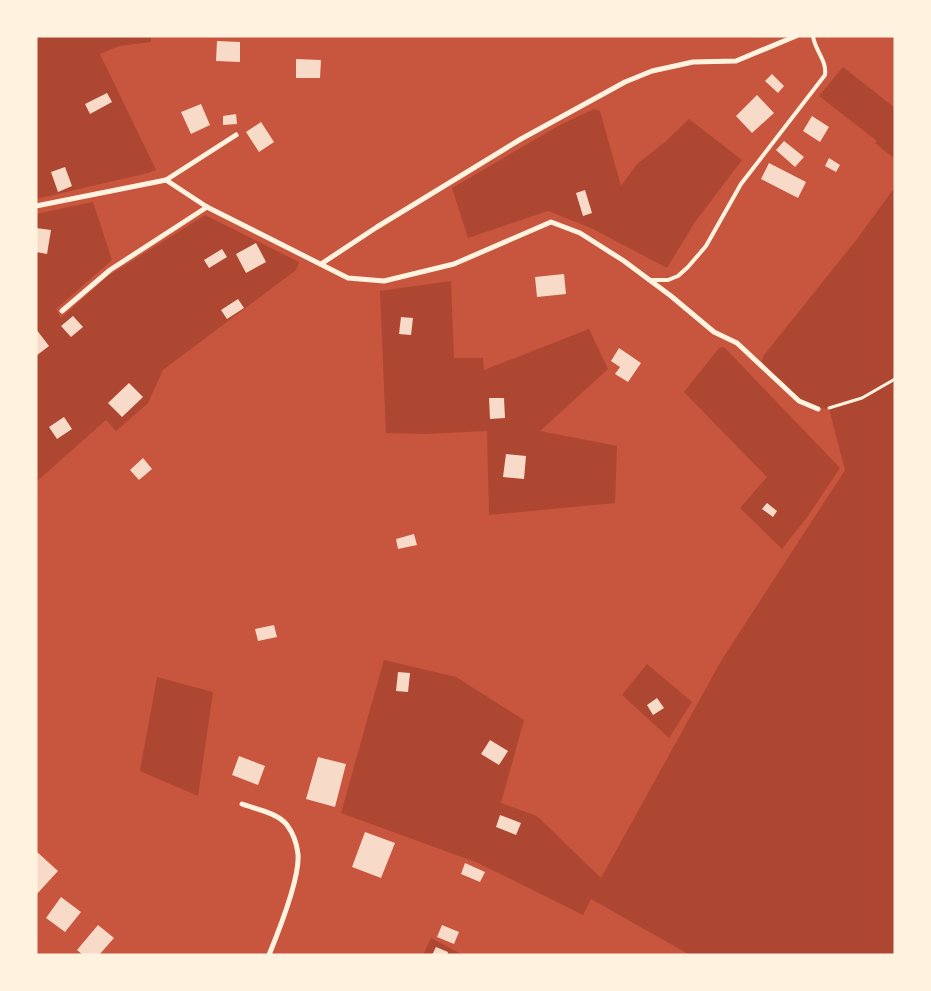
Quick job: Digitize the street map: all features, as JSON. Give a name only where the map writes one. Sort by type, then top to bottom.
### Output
[{"type":"street","points":[[321,264],[521,139],[625,82],[652,71],[694,62],[736,61],[796,36]]},
{"type":"street","points":[[36,206],[166,180],[236,136]]},
{"type":"street","points":[[166,180],[207,207],[348,278],[384,281],[454,264],[551,222],[580,233],[624,260],[714,332],[737,343],[799,401],[818,408]]},
{"type":"street","points":[[62,311],[110,270],[207,207]]},
{"type":"street","points":[[242,804],[274,816],[287,825],[293,837],[298,856],[294,884],[269,955]]},
{"type":"lane","points":[[650,280],[668,280],[678,276],[688,268],[706,246],[740,184],[825,75],[826,66],[814,44],[813,36]]},
{"type":"path","points":[[818,408],[829,408],[862,398],[895,379]]},
{"type":"shaded area","points":[[36,36],[151,36],[151,42],[119,46],[100,54],[156,170],[36,199]]},
{"type":"shaded area","points":[[843,67],[895,108],[895,159],[875,143],[877,141],[819,96]]},
{"type":"shaded area","points":[[594,109],[600,111],[621,186],[637,164],[665,142],[689,119],[742,160],[695,222],[667,268],[591,228],[548,211],[468,238],[452,188],[560,125]]},
{"type":"shaded area","points":[[895,187],[895,955],[690,955],[591,899],[583,915],[478,863],[341,813],[384,660],[456,677],[524,720],[501,803],[537,816],[601,878],[721,661],[845,470],[829,409],[818,408],[799,400],[760,365],[764,355],[857,239]]},
{"type":"shaded area","points":[[93,202],[112,260],[56,309],[61,318],[108,276],[205,215],[299,262],[296,270],[163,370],[148,403],[116,431],[106,420],[36,482],[36,214]]},
{"type":"shaded area","points":[[451,281],[454,358],[483,358],[484,370],[589,329],[608,369],[540,431],[617,446],[615,503],[489,515],[487,431],[425,434],[386,433],[380,291]]},
{"type":"shaded area","points":[[724,347],[840,468],[808,516],[782,549],[740,508],[767,477],[684,392],[719,348]]},
{"type":"shaded area","points":[[647,664],[692,702],[669,738],[622,695]]},
{"type":"shaded area","points":[[157,677],[213,692],[198,796],[140,771]]},
{"type":"shaded area","points":[[431,938],[463,955],[423,955]]},
{"type":"building","points":[[217,41],[240,42],[240,62],[216,61]]},
{"type":"building","points":[[296,59],[321,60],[320,78],[296,78]]},
{"type":"building","points":[[772,74],[784,86],[778,93],[765,81]]},
{"type":"building","points":[[107,93],[112,102],[90,114],[85,104]]},
{"type":"building","points":[[757,95],[774,113],[752,133],[736,116]]},
{"type":"building","points":[[201,104],[210,125],[191,134],[181,112]]},
{"type":"building","points":[[236,114],[237,124],[223,125],[223,116]]},
{"type":"building","points":[[812,116],[829,127],[820,142],[803,131]]},
{"type":"building","points":[[261,122],[274,142],[259,152],[246,132]]},
{"type":"building","points":[[784,141],[804,157],[795,167],[776,150]]},
{"type":"building","points":[[829,158],[840,165],[836,172],[825,166]]},
{"type":"building","points":[[769,163],[806,182],[798,198],[761,179]]},
{"type":"building","points":[[65,167],[72,186],[58,192],[51,172]]},
{"type":"building","points":[[585,190],[592,213],[583,216],[576,193]]},
{"type":"building","points":[[36,228],[51,230],[47,254],[36,252]]},
{"type":"building","points":[[256,243],[266,262],[246,273],[236,254]]},
{"type":"building","points":[[222,249],[227,257],[209,268],[204,260]]},
{"type":"building","points":[[564,274],[566,294],[537,297],[535,277]]},
{"type":"building","points":[[238,299],[244,308],[227,319],[221,310]]},
{"type":"building","points":[[73,316],[83,327],[71,337],[61,326]]},
{"type":"building","points":[[401,317],[413,318],[411,335],[399,334]]},
{"type":"building","points":[[36,329],[49,346],[36,356]]},
{"type":"building","points":[[619,348],[641,363],[628,382],[615,374],[620,367],[611,361]]},
{"type":"building","points":[[129,383],[143,397],[122,417],[108,403]]},
{"type":"building","points":[[489,398],[504,398],[505,418],[490,419]]},
{"type":"building","points":[[64,417],[72,429],[57,439],[49,427]]},
{"type":"building","points":[[506,454],[526,456],[524,479],[503,477]]},
{"type":"building","points":[[143,458],[152,469],[139,480],[130,470]]},
{"type":"building","points":[[767,503],[777,511],[773,517],[762,509]]},
{"type":"building","points":[[414,534],[417,545],[398,549],[396,539]]},
{"type":"building","points":[[274,625],[277,637],[258,641],[255,629]]},
{"type":"building","points":[[398,672],[410,673],[408,692],[396,691]]},
{"type":"building","points":[[657,698],[664,708],[653,715],[647,705]]},
{"type":"building","points":[[490,740],[508,751],[499,765],[481,754]]},
{"type":"building","points":[[239,756],[265,766],[258,785],[232,775]]},
{"type":"building","points":[[318,757],[346,764],[335,807],[306,799]]},
{"type":"building","points":[[500,815],[521,823],[516,835],[496,827]]},
{"type":"building","points":[[365,832],[395,843],[381,878],[352,867]]},
{"type":"building","points":[[36,851],[58,871],[36,895]]},
{"type":"building","points":[[465,863],[485,872],[480,882],[461,874]]},
{"type":"building","points":[[61,897],[81,912],[65,932],[46,918]]},
{"type":"building","points":[[98,925],[114,938],[99,955],[83,955],[77,950]]},
{"type":"building","points":[[442,925],[459,932],[454,944],[437,937]]},
{"type":"building","points":[[436,947],[448,952],[447,955],[432,955]]}]
